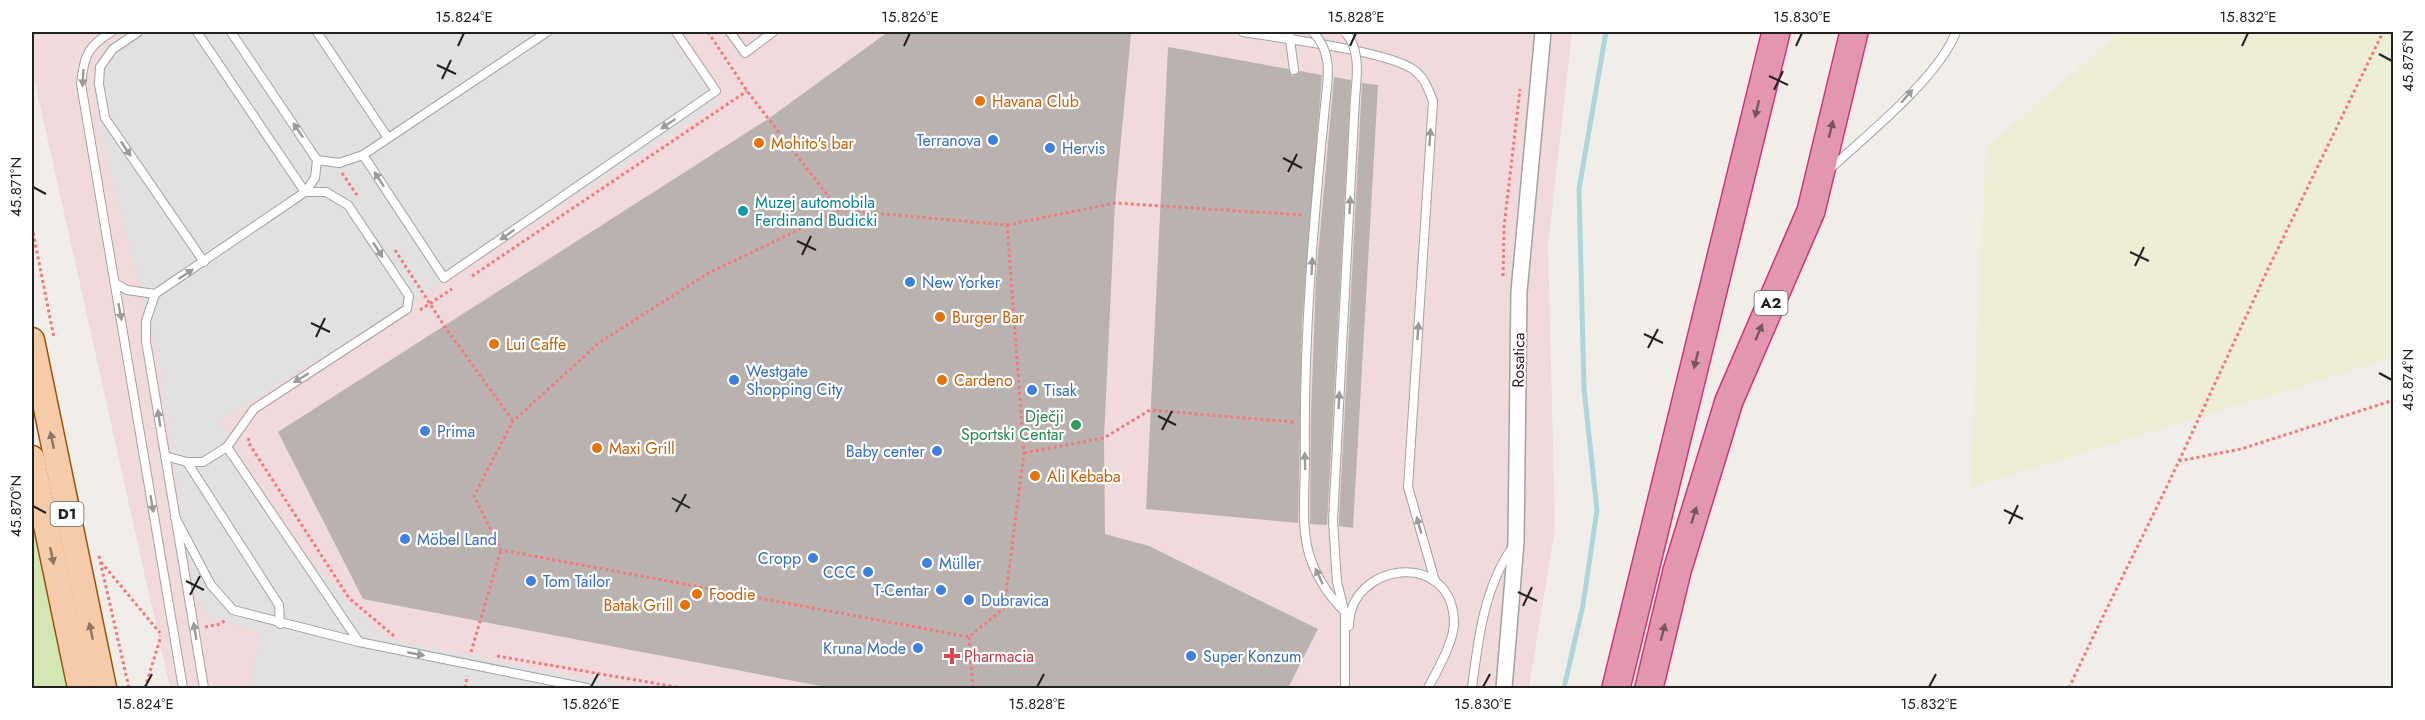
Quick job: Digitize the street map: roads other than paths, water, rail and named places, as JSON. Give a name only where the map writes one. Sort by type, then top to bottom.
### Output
[{"type":"highway","points":[[1616,688],[1776,32]]},
{"type":"highway","name":"A2","points":[[1649,688],[1677,571],[1729,401],[1811,211],[1854,32]]},
{"type":"main road","name":"D1","points":[[43,340],[104,688]]},
{"type":"main road","name":"D1","points":[[32,458],[80,688]]},
{"type":"street","name":"Rosatica","points":[[1504,688],[1516,542],[1519,292],[1543,32]]},
{"type":"lane","points":[[111,32],[98,40],[84,57],[81,84],[183,688]]},
{"type":"lane","points":[[138,32],[112,49],[100,67],[99,84],[105,118],[204,262]]},
{"type":"lane","points":[[197,32],[305,192]]},
{"type":"lane","points":[[204,688],[146,341],[146,321],[155,294],[305,192],[315,178],[317,160],[231,32]]},
{"type":"lane","points":[[317,32],[388,138]]},
{"type":"lane","points":[[317,160],[339,163],[363,155],[548,32]]},
{"type":"lane","points":[[363,155],[444,278],[716,91],[676,32]]},
{"type":"lane","points":[[730,32],[745,53],[773,32]]},
{"type":"lane","points":[[1243,32],[1289,36],[1401,63],[1415,70],[1426,83],[1433,101],[1408,487],[1435,581]]},
{"type":"lane","points":[[1313,32],[1320,39],[1328,58],[1314,216],[1304,423],[1306,519],[1308,549],[1318,576],[1330,597],[1345,612]]},
{"type":"lane","points":[[1345,32],[1349,36],[1357,62],[1333,521],[1337,582],[1345,612],[1346,688]]},
{"type":"lane","points":[[1818,179],[1897,108],[1949,49],[1956,32]]},
{"type":"lane","points":[[1289,36],[1294,70]]},
{"type":"lane","points":[[165,456],[187,462],[203,462],[227,447],[254,409],[407,309],[409,297],[348,205],[326,192],[305,192]]},
{"type":"lane","points":[[115,283],[127,290],[155,294]]},
{"type":"lane","points":[[227,447],[359,642]]},
{"type":"lane","points":[[187,462],[279,605],[280,624]]},
{"type":"lane","points":[[176,517],[211,585],[232,610],[280,624],[359,642],[587,688]]},
{"type":"lane","points":[[1472,688],[1479,631],[1499,567],[1516,542]]},
{"type":"lane","points":[[1346,688],[1349,677],[1349,620],[1358,595],[1382,578],[1397,571],[1414,572],[1435,581],[1449,594],[1454,623],[1442,663],[1428,688]]},
{"type":"waterway","points":[[1564,688],[1583,605],[1597,510],[1584,389],[1579,189],[1606,32]]},
{"type":"place","name":"Havana Club","points":[[980,101]]},
{"type":"place","name":"Terranova","points":[[993,140]]},
{"type":"place","name":"Mohito's bar","points":[[759,143]]},
{"type":"place","name":"Hervis","points":[[1050,148]]},
{"type":"place","name":"Muzej automobila Ferdinand Budicki","points":[[743,211]]},
{"type":"place","name":"New Yorker","points":[[910,282]]},
{"type":"place","name":"Burger Bar","points":[[940,317]]},
{"type":"place","name":"Lui Caffe","points":[[494,344]]},
{"type":"place","name":"Westgate Shopping City","points":[[734,380]]},
{"type":"place","name":"Cardeno","points":[[942,380]]},
{"type":"place","name":"Tisak","points":[[1032,390]]},
{"type":"place","name":"Dječji Sportski Centar","points":[[1076,425]]},
{"type":"place","name":"Prima","points":[[425,431]]},
{"type":"place","name":"Maxi Grill","points":[[597,448]]},
{"type":"place","name":"Baby center","points":[[937,451]]},
{"type":"place","name":"Ali Kebaba","points":[[1035,476]]},
{"type":"place","name":"Möbel Land","points":[[405,539]]},
{"type":"place","name":"Cropp","points":[[813,558]]},
{"type":"place","name":"Müller","points":[[927,563]]},
{"type":"place","name":"CCC","points":[[868,572]]},
{"type":"place","name":"Tom Tailor","points":[[531,581]]},
{"type":"place","name":"T-Centar","points":[[941,590]]},
{"type":"place","name":"Foodie","points":[[697,594]]},
{"type":"place","name":"Dubravica","points":[[969,600]]},
{"type":"place","name":"Batak Grill","points":[[685,605]]},
{"type":"place","name":"Kruna Mode","points":[[918,648]]},
{"type":"place","name":"Pharmacia","points":[[952,656]]},
{"type":"place","name":"Super Konzum","points":[[1191,656]]}]
